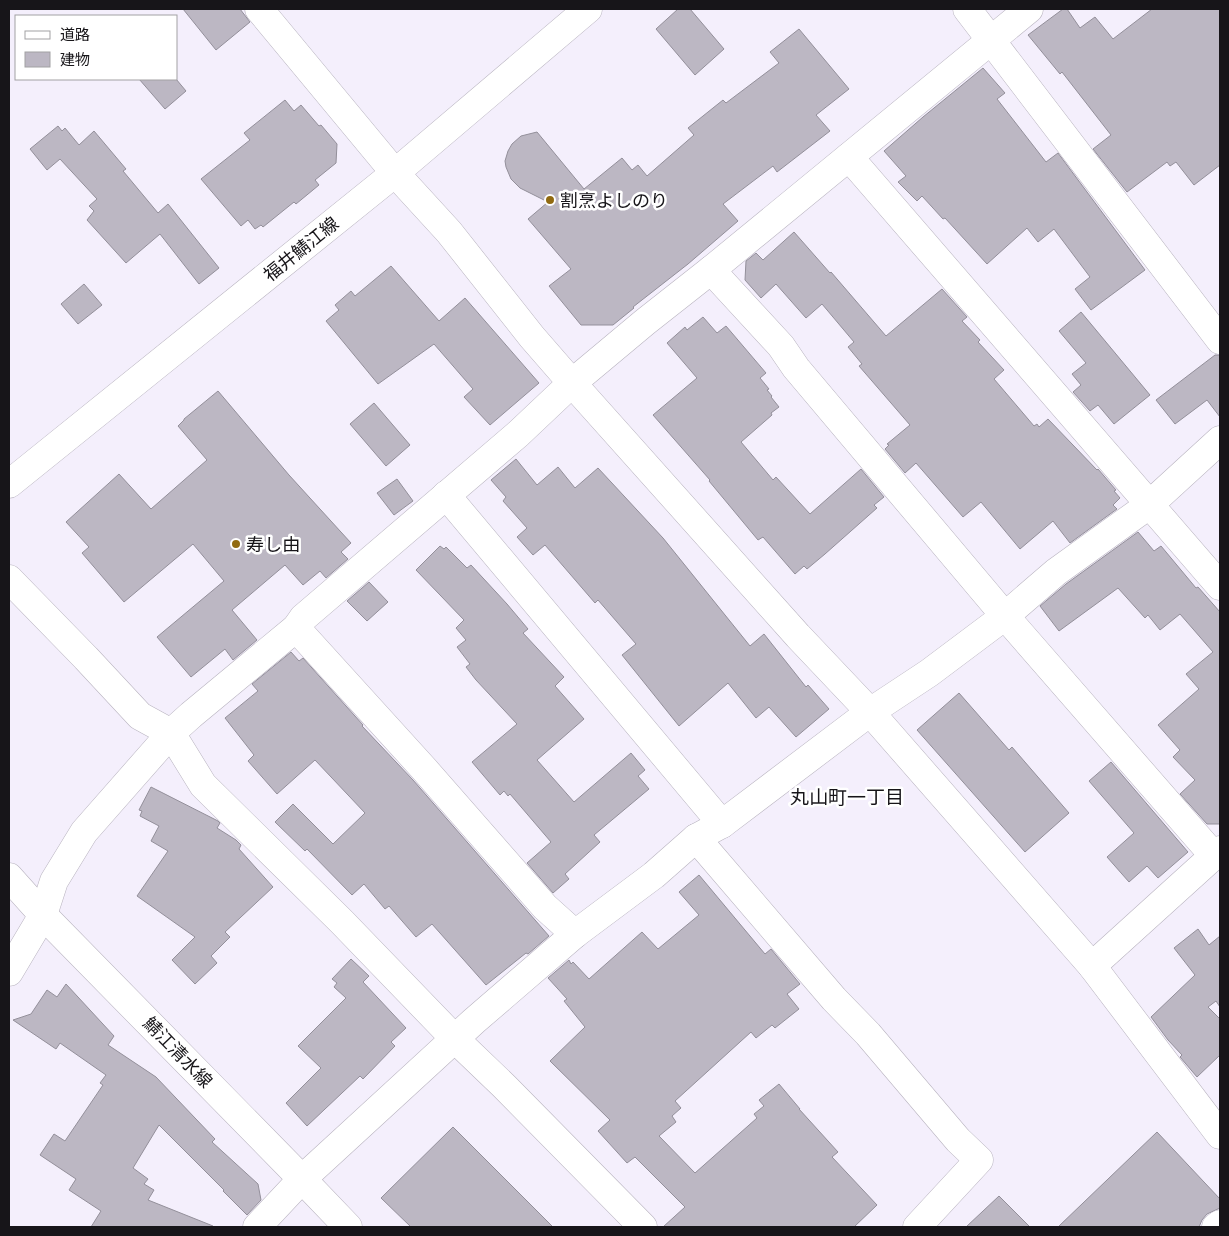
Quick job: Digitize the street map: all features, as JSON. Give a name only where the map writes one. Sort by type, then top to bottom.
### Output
[{"type":"street","points":[[259,9],[395,173],[449,232],[532,337],[572,383],[798,636],[870,712],[1092,966],[1220,1135]]},
{"type":"street","name":"福井鯖江線","points":[[9,484],[395,173],[588,9]]},
{"type":"street","points":[[968,9],[1220,340]]},
{"type":"street","points":[[9,972],[43,915],[54,881],[84,832],[170,733],[296,628],[303,618],[518,434],[572,383],[1029,9]]},
{"type":"street","points":[[850,157],[1220,586]]},
{"type":"street","points":[[711,270],[781,346],[796,368],[1005,616],[1217,853],[1092,966]]},
{"type":"street","points":[[257,1227],[302,1179],[455,1038],[575,934],[654,875],[696,838],[722,824],[870,712],[929,673],[1005,616],[1056,572],[1149,505],[1220,440]]},
{"type":"street","points":[[446,495],[722,824]]},
{"type":"street","points":[[9,579],[140,716],[170,733],[203,785],[342,922],[642,1227]]},
{"type":"street","points":[[296,628],[425,770],[545,907],[575,934]]},
{"type":"street","points":[[696,838],[834,999],[868,1034],[958,1140],[979,1160],[917,1227]]},
{"type":"street","name":"鯖江清水線","points":[[9,877],[43,915],[348,1227]]},
{"type":"street","points":[[1216,1227],[1220,1224]]},
{"type":"building","points":[[183,9],[240,9],[250,22],[216,50]]},
{"type":"building","points":[[678,9],[690,9],[724,49],[695,75],[656,29]]},
{"type":"building","points":[[1063,9],[1067,9],[1080,28],[1095,17],[1113,39],[1152,9],[1220,9],[1220,165],[1194,185],[1176,162],[1170,166],[1167,162],[1127,192],[1093,149],[1111,135],[1062,72],[1060,74],[1028,35]]},
{"type":"building","points":[[799,29],[849,89],[816,115],[830,131],[777,172],[773,166],[723,204],[738,221],[613,325],[581,325],[549,286],[571,269],[528,219],[548,202],[520,188],[511,179],[505,161],[512,144],[521,136],[537,132],[584,189],[622,158],[632,170],[638,165],[647,176],[694,135],[688,128],[723,100],[726,103],[779,63],[770,52]]},
{"type":"building","points":[[983,68],[1005,93],[997,99],[1046,162],[1058,153],[1145,270],[1091,310],[1075,289],[1090,277],[1054,229],[1038,242],[1027,228],[987,264],[922,196],[917,201],[898,182],[906,176],[884,151]]},
{"type":"building","points":[[140,80],[177,80],[186,91],[165,109]]},
{"type":"building","points":[[285,100],[294,111],[301,105],[337,144],[336,163],[315,180],[319,185],[263,227],[261,225],[255,229],[248,220],[241,226],[201,179],[250,140],[244,133]]},
{"type":"building","points":[[58,126],[62,131],[65,128],[79,145],[94,131],[126,169],[123,171],[158,213],[168,204],[219,268],[199,284],[160,234],[126,263],[87,220],[94,211],[89,206],[97,199],[60,159],[47,170],[30,149]]},
{"type":"building","points":[[794,232],[886,336],[942,289],[967,317],[962,321],[980,340],[978,342],[1004,370],[994,379],[1034,426],[1037,424],[1039,427],[1048,419],[1098,469],[1116,490],[1114,491],[1120,498],[1113,505],[1117,509],[1070,543],[1053,521],[1020,549],[981,502],[963,517],[916,463],[905,473],[885,449],[889,445],[887,444],[910,425],[859,366],[862,364],[848,347],[854,342],[822,304],[806,318],[776,284],[761,298],[745,280],[746,261],[756,253],[763,260]]},
{"type":"building","points":[[391,266],[439,321],[465,298],[539,383],[490,425],[464,397],[473,389],[434,344],[378,384],[326,321],[339,310],[335,305],[351,291],[355,296]]},
{"type":"building","points":[[84,284],[102,305],[78,324],[61,304]]},
{"type":"building","points":[[1081,312],[1150,395],[1114,424],[1098,405],[1090,411],[1073,392],[1081,385],[1072,374],[1086,363],[1059,331]]},
{"type":"building","points":[[703,317],[717,333],[726,326],[766,373],[760,378],[779,407],[741,442],[773,480],[776,477],[810,514],[861,469],[884,497],[874,505],[877,508],[825,554],[807,569],[804,566],[795,574],[763,537],[758,540],[710,480],[653,415],[697,378],[667,343],[685,327],[687,330]]},
{"type":"building","points":[[1215,355],[1220,355],[1220,417],[1207,400],[1175,424],[1156,400]]},
{"type":"building","points":[[218,391],[289,475],[351,543],[341,552],[348,559],[326,578],[320,571],[303,585],[285,565],[232,610],[257,640],[233,660],[225,649],[191,677],[157,637],[224,581],[193,544],[124,602],[82,553],[89,547],[66,522],[119,474],[151,509],[207,460],[178,426]]},
{"type":"building","points":[[374,403],[410,445],[386,466],[350,424]]},
{"type":"building","points":[[516,459],[537,485],[558,467],[575,488],[598,468],[663,538],[750,646],[764,634],[806,687],[808,685],[829,709],[796,737],[769,707],[756,718],[728,683],[679,726],[622,655],[636,644],[598,600],[595,603],[545,545],[533,555],[517,537],[527,528],[503,501],[506,497],[491,480]]},
{"type":"building","points":[[397,479],[413,501],[394,515],[377,493]]},
{"type":"building","points":[[1138,532],[1154,551],[1161,546],[1196,588],[1198,587],[1220,612],[1220,824],[1207,824],[1180,794],[1195,780],[1173,757],[1180,750],[1158,725],[1199,689],[1186,674],[1213,652],[1180,614],[1160,630],[1148,615],[1145,618],[1118,588],[1059,631],[1040,606],[1066,584]]},
{"type":"building","points":[[440,546],[444,549],[446,547],[467,568],[471,565],[528,629],[523,633],[564,677],[555,686],[584,719],[537,760],[574,802],[631,753],[645,770],[638,776],[649,789],[594,835],[600,842],[565,874],[569,879],[553,893],[527,863],[551,842],[510,794],[508,796],[504,791],[500,795],[472,762],[517,724],[466,667],[470,664],[457,647],[466,640],[456,628],[464,620],[416,570]]},
{"type":"building","points":[[369,582],[388,602],[367,621],[347,601]]},
{"type":"building","points":[[291,652],[299,661],[303,658],[362,726],[413,780],[549,936],[486,985],[432,924],[416,937],[389,906],[385,909],[364,884],[352,895],[307,849],[305,851],[275,822],[293,804],[333,844],[365,813],[315,760],[277,794],[248,761],[254,755],[225,718],[258,691],[252,684]]},
{"type":"building","points":[[959,693],[1009,750],[1012,747],[1069,813],[1025,852],[917,730]]},
{"type":"building","points":[[1111,762],[1188,852],[1158,878],[1147,866],[1129,882],[1107,857],[1134,833],[1089,781]]},
{"type":"building","points":[[151,787],[218,821],[220,823],[217,828],[241,845],[239,849],[273,887],[225,932],[230,937],[211,956],[217,963],[195,984],[172,960],[195,937],[137,896],[168,851],[151,841],[159,826],[140,816],[142,811],[139,810]]},
{"type":"building","points":[[699,875],[765,954],[771,949],[800,984],[787,994],[799,1009],[775,1028],[772,1025],[756,1038],[751,1032],[675,1101],[681,1108],[672,1116],[676,1122],[659,1136],[695,1173],[757,1118],[754,1114],[764,1106],[759,1100],[779,1084],[838,1152],[832,1157],[877,1205],[854,1227],[663,1227],[685,1207],[635,1157],[627,1163],[598,1131],[610,1120],[550,1061],[585,1027],[564,1001],[567,999],[548,978],[569,960],[571,964],[573,962],[589,979],[642,932],[658,949],[699,915],[679,892]]},
{"type":"building","points":[[1198,929],[1209,945],[1220,936],[1220,1007],[1216,1001],[1208,1007],[1220,1019],[1220,1055],[1197,1077],[1151,1017],[1195,975],[1174,948]]},
{"type":"building","points":[[351,959],[369,976],[363,982],[406,1028],[391,1042],[395,1046],[363,1079],[360,1076],[307,1126],[286,1103],[321,1068],[298,1046],[346,998],[334,987],[337,983],[332,979]]},
{"type":"building","points":[[66,984],[114,1036],[108,1045],[156,1077],[215,1139],[212,1142],[258,1184],[261,1200],[247,1215],[159,1125],[133,1168],[148,1179],[144,1184],[154,1190],[148,1200],[213,1227],[91,1227],[101,1211],[69,1190],[76,1179],[40,1155],[54,1134],[65,1141],[103,1085],[100,1083],[106,1075],[60,1043],[56,1049],[13,1020],[31,1014],[47,990],[57,997]]},
{"type":"building","points":[[453,1127],[553,1227],[411,1227],[381,1198]]},
{"type":"building","points":[[1157,1132],[1220,1199],[1220,1208],[1207,1214],[1199,1227],[1058,1227]]},
{"type":"building","points":[[999,1196],[1030,1227],[966,1227]]},
{"type":"place","name":"割烹よしのり","points":[[550,200]]},
{"type":"place","name":"寿し由","points":[[236,544]]},
{"type":"district","name":"丸山町一丁目","points":[[847,797]]}]
